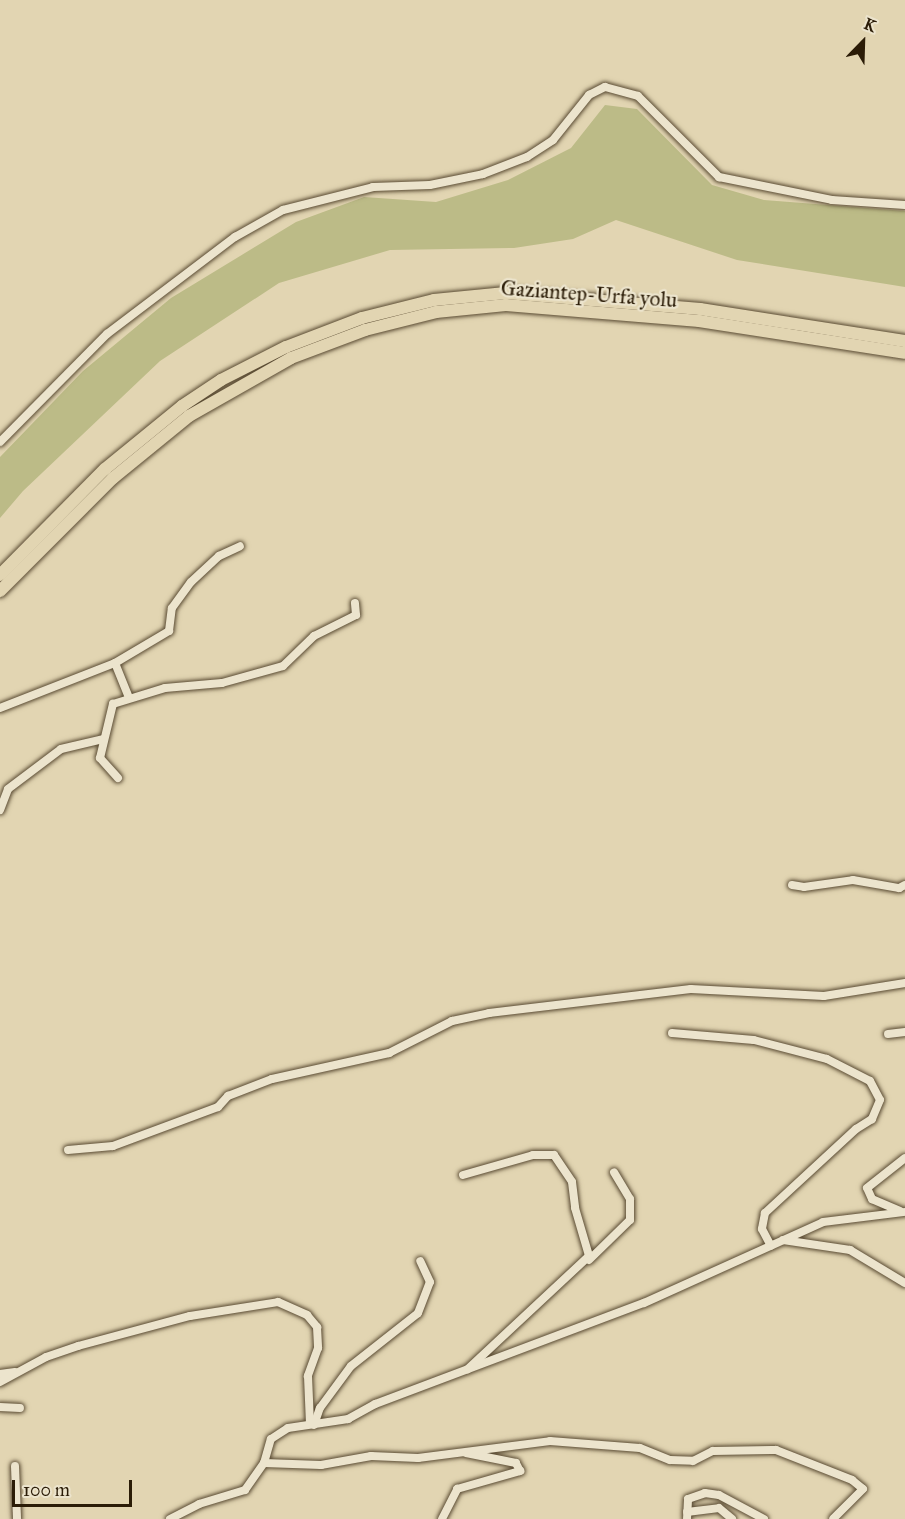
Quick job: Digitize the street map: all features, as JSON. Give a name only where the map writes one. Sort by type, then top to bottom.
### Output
[{"type":"highway","name":"Gaziantep-Urfa yolu","points":[[0,575],[105,469],[182,406],[221,380],[286,347],[362,318],[434,300],[506,293],[700,309],[905,341]]},
{"type":"highway","name":"Gaziantep-Urfa yolu","points":[[0,591],[113,478],[189,416],[291,358],[364,330],[436,312],[506,305],[699,321],[905,353]]},
{"type":"street","points":[[0,442],[107,334],[235,237],[283,210],[315,201],[373,187],[430,184],[483,174],[527,157],[553,140],[589,95],[605,87],[638,96],[719,177],[832,200],[905,205]]},
{"type":"street","points":[[0,708],[115,663],[169,631],[172,608],[191,582],[219,556],[240,546]]},
{"type":"street","points":[[118,778],[100,758],[113,704],[128,696],[165,688],[222,683],[283,666],[314,636],[357,615],[355,603]]},
{"type":"street","points":[[115,663],[128,696]]},
{"type":"street","points":[[0,810],[8,789],[61,749],[103,739]]},
{"type":"street","points":[[792,885],[804,887],[853,880],[899,888],[905,885]]},
{"type":"street","points":[[68,1150],[113,1146],[218,1107],[228,1096],[272,1079],[389,1053],[452,1021],[489,1013],[691,989],[824,996],[905,983]]},
{"type":"street","points":[[888,1034],[905,1032]]},
{"type":"street","points":[[672,1033],[754,1040],[827,1059],[870,1081],[880,1100],[872,1119],[856,1129],[765,1213],[762,1229],[771,1246]]},
{"type":"street","points":[[463,1175],[533,1155],[554,1155],[572,1182],[589,1260]]},
{"type":"street","points":[[904,1212],[872,1199],[867,1188],[905,1158]]},
{"type":"street","points":[[463,1373],[630,1220],[630,1199],[614,1172]]},
{"type":"street","points":[[170,1519],[199,1504],[245,1490],[264,1463],[271,1439],[278,1433],[348,1419],[375,1404],[463,1373],[644,1303],[823,1222],[904,1212]]},
{"type":"street","points":[[783,1240],[850,1250],[904,1282]]},
{"type":"street","points":[[312,1425],[320,1408],[351,1366],[418,1312],[430,1282],[420,1261]]},
{"type":"street","points":[[0,1382],[46,1357],[165,1322],[278,1302],[307,1315],[317,1327],[318,1348],[308,1376],[312,1425]]},
{"type":"street","points":[[0,1374],[18,1371]]},
{"type":"street","points":[[0,1407],[20,1408]]},
{"type":"street","points":[[264,1463],[321,1465],[371,1456],[418,1458],[550,1441],[640,1448],[670,1460],[693,1461],[713,1451],[776,1450],[852,1480],[863,1489],[833,1519]]},
{"type":"street","points":[[442,1519],[458,1488],[520,1471],[516,1463],[464,1451]]},
{"type":"street","points":[[15,1466],[17,1519]]},
{"type":"street","points":[[732,1519],[719,1508],[687,1515],[688,1499],[705,1493],[719,1495],[764,1519]]},
{"type":"shaded area","points":[[605,105],[637,109],[712,185],[764,200],[905,211],[905,287],[737,260],[616,220],[573,239],[514,248],[390,250],[279,283],[160,361],[23,491],[0,518],[0,457],[83,371],[171,298],[296,222],[364,197],[436,202],[508,180],[571,148]]}]
